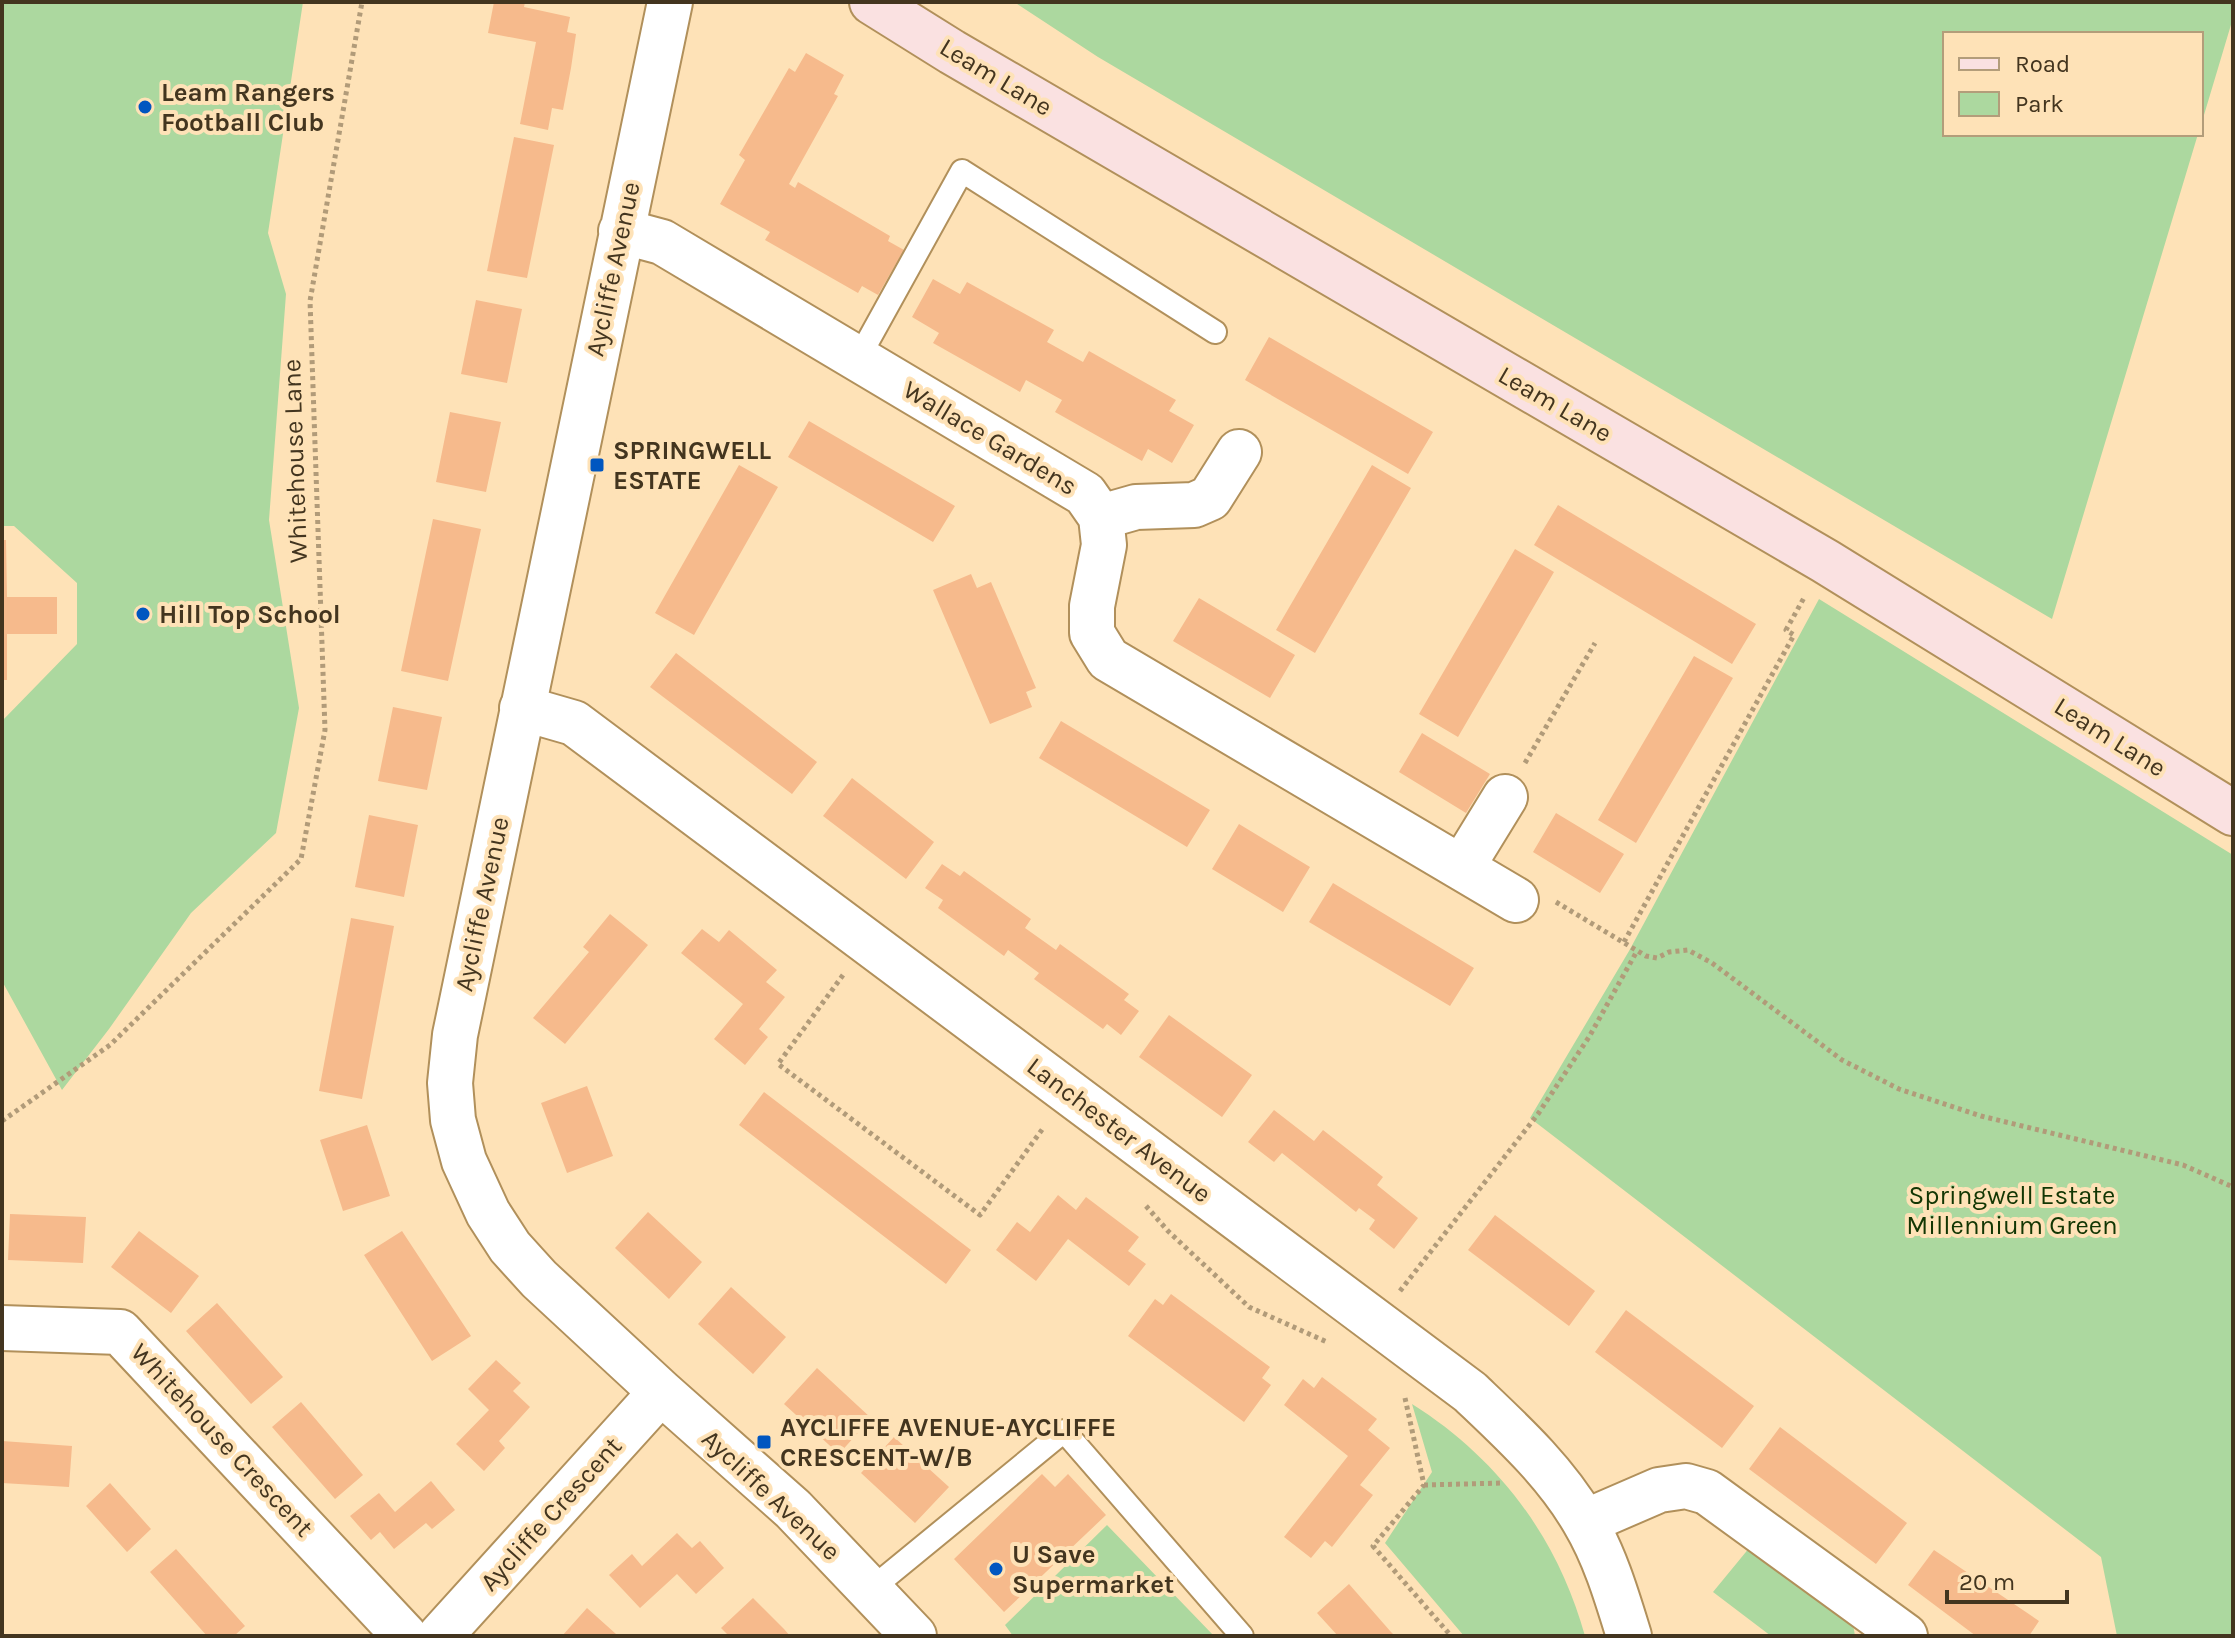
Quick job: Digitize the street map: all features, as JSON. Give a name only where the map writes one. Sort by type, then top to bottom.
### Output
[{"type":"main road","name":"Leam Lane","points":[[872,2],[952,52],[1825,561],[2233,813]]},
{"type":"street","name":"Aycliffe Avenue","points":[[670,2],[455,1035],[450,1083],[453,1120],[464,1161],[488,1213],[510,1247],[539,1279],[661,1392],[793,1509],[914,1636]]},
{"type":"street","name":"Wallace Gardens","points":[[621,231],[662,242],[1085,494],[1101,517],[1104,545],[1092,606],[1092,633],[1108,659],[1516,900]]},
{"type":"street","points":[[1101,517],[1136,507],[1194,505],[1210,498],[1239,452]]},
{"type":"street","name":"Lanchester Avenue","points":[[522,708],[574,723],[1470,1392],[1558,1482],[1585,1522],[1612,1583],[1629,1636]]},
{"type":"street","points":[[1462,867],[1505,797]]},
{"type":"street","name":"Whitehouse Crescent","points":[[2,1328],[120,1332],[405,1636]]},
{"type":"street","name":"Aycliffe Crescent","points":[[440,1636],[661,1392]]},
{"type":"street","points":[[1585,1522],[1659,1490],[1686,1486],[1707,1492],[1905,1636]]},
{"type":"lane","points":[[858,359],[962,171],[1215,332]]},
{"type":"lane","points":[[870,1590],[1064,1431],[1242,1636]]},
{"type":"path","name":"Whitehouse Lane","points":[[2,1121],[110,1045],[301,859],[325,730],[310,301],[362,2]]},
{"type":"path","points":[[1624,942],[1794,635],[1786,630],[1825,561]]},
{"type":"path","points":[[1505,797],[1595,643]]},
{"type":"path","points":[[1516,900],[1532,888],[1637,951],[1657,958],[1669,952],[1688,950],[1712,963],[1842,1060],[1899,1089],[1981,1116],[2183,1165],[2233,1187]]},
{"type":"path","points":[[868,942],[778,1064],[980,1215],[1069,1093]]},
{"type":"path","points":[[1424,1485],[1403,1391],[1387,1376],[1392,1334],[1589,1037],[1637,951]]},
{"type":"path","points":[[1141,1200],[1168,1231],[1249,1307],[1328,1342]]},
{"type":"path","points":[[1451,1636],[1373,1546],[1424,1485],[1558,1482]]},
{"type":"green space","name":"Hill Top School","points":[[2,2],[303,2],[268,233],[286,294],[269,520],[299,708],[276,833],[191,913],[62,1090],[2,981],[2,721],[77,644],[77,583],[14,526],[2,526]]},
{"type":"green space","points":[[1014,2],[2233,2],[2233,18],[2203,118],[2203,32],[1943,32],[1943,136],[2197,136],[2052,619],[1098,57]]},
{"type":"green space","name":"Springwell Estate Millennium Green","points":[[1819,599],[2233,855],[2233,1636],[2117,1636],[2101,1557],[1530,1118],[1629,951]]},
{"type":"green space","points":[[1412,1404],[1472,1449],[1521,1504],[1559,1566],[1585,1636],[1464,1636],[1385,1543],[1432,1472]]},
{"type":"green space","points":[[1107,1525],[1214,1636],[1013,1636],[1005,1625]]},
{"type":"green space","points":[[1750,1547],[1853,1624],[1855,1636],[1771,1636],[1713,1592]]},
{"type":"building","points":[[494,2],[525,2],[524,7],[570,17],[567,32],[576,34],[563,110],[552,108],[548,130],[520,124],[536,42],[488,33]]},
{"type":"building","points":[[806,53],[844,75],[834,94],[838,96],[789,184],[795,188],[798,182],[890,236],[888,241],[904,250],[878,295],[862,286],[858,293],[765,240],[770,232],[720,204],[745,160],[739,155],[789,68],[795,72]]},
{"type":"building","points":[[514,137],[554,145],[527,278],[487,271]]},
{"type":"building","points":[[933,279],[960,294],[967,282],[1054,330],[1047,342],[1083,362],[1089,351],[1176,400],[1169,411],[1194,425],[1172,463],[1148,449],[1142,461],[1055,412],[1062,400],[1026,380],[1020,392],[933,343],[939,333],[912,317]]},
{"type":"building","points":[[476,300],[522,309],[507,383],[461,374]]},
{"type":"building","points":[[1269,337],[1433,432],[1408,474],[1245,380]]},
{"type":"building","points":[[450,412],[501,422],[486,492],[436,482]]},
{"type":"building","points":[[809,421],[955,506],[933,542],[788,457]]},
{"type":"building","points":[[739,465],[778,487],[694,635],[655,613]]},
{"type":"building","points":[[1372,465],[1411,488],[1315,653],[1276,630]]},
{"type":"building","points":[[1558,505],[1756,624],[1732,664],[1534,545]]},
{"type":"building","points":[[433,519],[481,529],[448,681],[401,671]]},
{"type":"building","points":[[2,540],[6,540],[7,597],[57,597],[57,634],[7,634],[7,680],[2,680]]},
{"type":"building","points":[[1515,549],[1554,572],[1458,737],[1419,714]]},
{"type":"building","points":[[971,574],[977,588],[991,582],[1036,688],[1026,692],[1032,707],[990,724],[933,590]]},
{"type":"building","points":[[1199,598],[1295,655],[1270,698],[1173,641]]},
{"type":"building","points":[[676,653],[817,762],[792,794],[650,687]]},
{"type":"building","points":[[1694,656],[1733,678],[1636,843],[1598,820]]},
{"type":"building","points":[[393,707],[442,717],[427,790],[378,781]]},
{"type":"building","points":[[1061,721],[1210,810],[1187,847],[1039,758]]},
{"type":"building","points":[[1422,733],[1490,774],[1466,813],[1399,772]]},
{"type":"building","points":[[852,778],[934,842],[906,879],[823,816]]},
{"type":"building","points":[[1556,813],[1624,854],[1600,893],[1533,852]]},
{"type":"building","points":[[369,815],[418,825],[404,897],[355,887]]},
{"type":"building","points":[[1239,824],[1310,867],[1283,912],[1212,869]]},
{"type":"building","points":[[942,864],[960,876],[964,871],[1031,919],[1025,928],[1056,950],[1060,944],[1129,994],[1124,1000],[1139,1011],[1121,1035],[1107,1024],[1103,1029],[1034,979],[1039,973],[1008,950],[1004,956],[938,908],[943,900],[925,888]]},
{"type":"building","points":[[1333,883],[1474,968],[1450,1006],[1309,922]]},
{"type":"building","points":[[610,914],[648,945],[565,1044],[533,1018],[589,952],[583,947]]},
{"type":"building","points":[[351,918],[394,926],[362,1099],[319,1091]]},
{"type":"building","points":[[702,929],[719,942],[729,930],[777,970],[766,982],[785,997],[759,1029],[768,1037],[745,1065],[714,1039],[743,1004],[681,953]]},
{"type":"building","points":[[1169,1015],[1252,1075],[1222,1117],[1139,1057]]},
{"type":"building","points":[[587,1086],[613,1156],[567,1173],[541,1103]]},
{"type":"building","points":[[764,1092],[971,1250],[946,1284],[739,1125]]},
{"type":"building","points":[[1274,1110],[1314,1141],[1323,1130],[1383,1177],[1377,1185],[1418,1218],[1394,1249],[1369,1229],[1375,1220],[1359,1208],[1356,1212],[1282,1153],[1274,1162],[1248,1142]]},
{"type":"building","points":[[367,1125],[390,1196],[343,1211],[320,1140]]},
{"type":"building","points":[[1058,1195],[1076,1210],[1086,1197],[1139,1237],[1128,1251],[1146,1264],[1129,1286],[1068,1239],[1036,1281],[996,1250],[1017,1222],[1030,1232]]},
{"type":"building","points":[[648,1212],[702,1262],[669,1299],[615,1248]]},
{"type":"building","points":[[10,1214],[86,1217],[83,1263],[8,1260]]},
{"type":"building","points":[[1495,1215],[1595,1291],[1569,1326],[1468,1250]]},
{"type":"building","points":[[139,1231],[199,1276],[171,1313],[111,1267]]},
{"type":"building","points":[[402,1231],[471,1336],[432,1361],[364,1255]]},
{"type":"building","points":[[731,1287],[786,1337],[753,1374],[698,1324]]},
{"type":"building","points":[[1171,1294],[1270,1367],[1262,1378],[1271,1385],[1244,1422],[1128,1336],[1155,1299],[1163,1305]]},
{"type":"building","points":[[217,1303],[283,1377],[251,1404],[186,1331]]},
{"type":"building","points":[[1626,1310],[1754,1406],[1722,1448],[1595,1352]]},
{"type":"building","points":[[496,1360],[521,1383],[513,1391],[530,1407],[499,1441],[505,1448],[484,1471],[456,1444],[489,1410],[468,1389]]},
{"type":"building","points":[[817,1368],[871,1418],[839,1454],[784,1404]]},
{"type":"building","points":[[1322,1377],[1377,1419],[1368,1430],[1390,1448],[1360,1485],[1373,1495],[1332,1547],[1325,1541],[1311,1558],[1284,1537],[1348,1456],[1284,1405],[1303,1379],[1314,1388]]},
{"type":"building","points":[[301,1402],[363,1475],[335,1499],[272,1427]]},
{"type":"building","points":[[1780,1427],[1907,1523],[1876,1564],[1749,1469]]},
{"type":"building","points":[[894,1437],[949,1487],[915,1523],[861,1473]]},
{"type":"building","points":[[2,1441],[72,1446],[69,1487],[2,1483]]},
{"type":"building","points":[[1042,1474],[1055,1487],[1068,1474],[1106,1515],[1004,1612],[954,1559]]},
{"type":"building","points":[[431,1481],[455,1510],[432,1529],[426,1523],[394,1549],[380,1532],[371,1540],[350,1516],[379,1493],[395,1512]]},
{"type":"building","points":[[110,1483],[151,1529],[127,1552],[86,1506]]},
{"type":"building","points":[[677,1533],[692,1548],[700,1541],[724,1568],[696,1594],[677,1574],[640,1608],[609,1575],[632,1554],[642,1566]]},
{"type":"building","points":[[176,1549],[245,1626],[234,1636],[207,1636],[150,1572]]},
{"type":"building","points":[[1934,1550],[2039,1621],[2029,1636],[1976,1636],[1908,1585]]},
{"type":"building","points":[[1349,1584],[1395,1636],[1338,1636],[1317,1613]]},
{"type":"building","points":[[753,1598],[790,1636],[729,1636],[721,1628]]},
{"type":"building","points":[[587,1608],[616,1634],[615,1636],[562,1636]]},
{"type":"place","name":"Leam Rangers Football Club","points":[[145,107]]},
{"type":"place","name":"SPRINGWELL ESTATE","points":[[597,465]]},
{"type":"place","name":"Hill Top School","points":[[143,614]]},
{"type":"place","name":"AYCLIFFE AVENUE-AYCLIFFE CRESCENT-W/B","points":[[764,1442]]},
{"type":"place","name":"U Save Supermarket","points":[[996,1569]]}]
